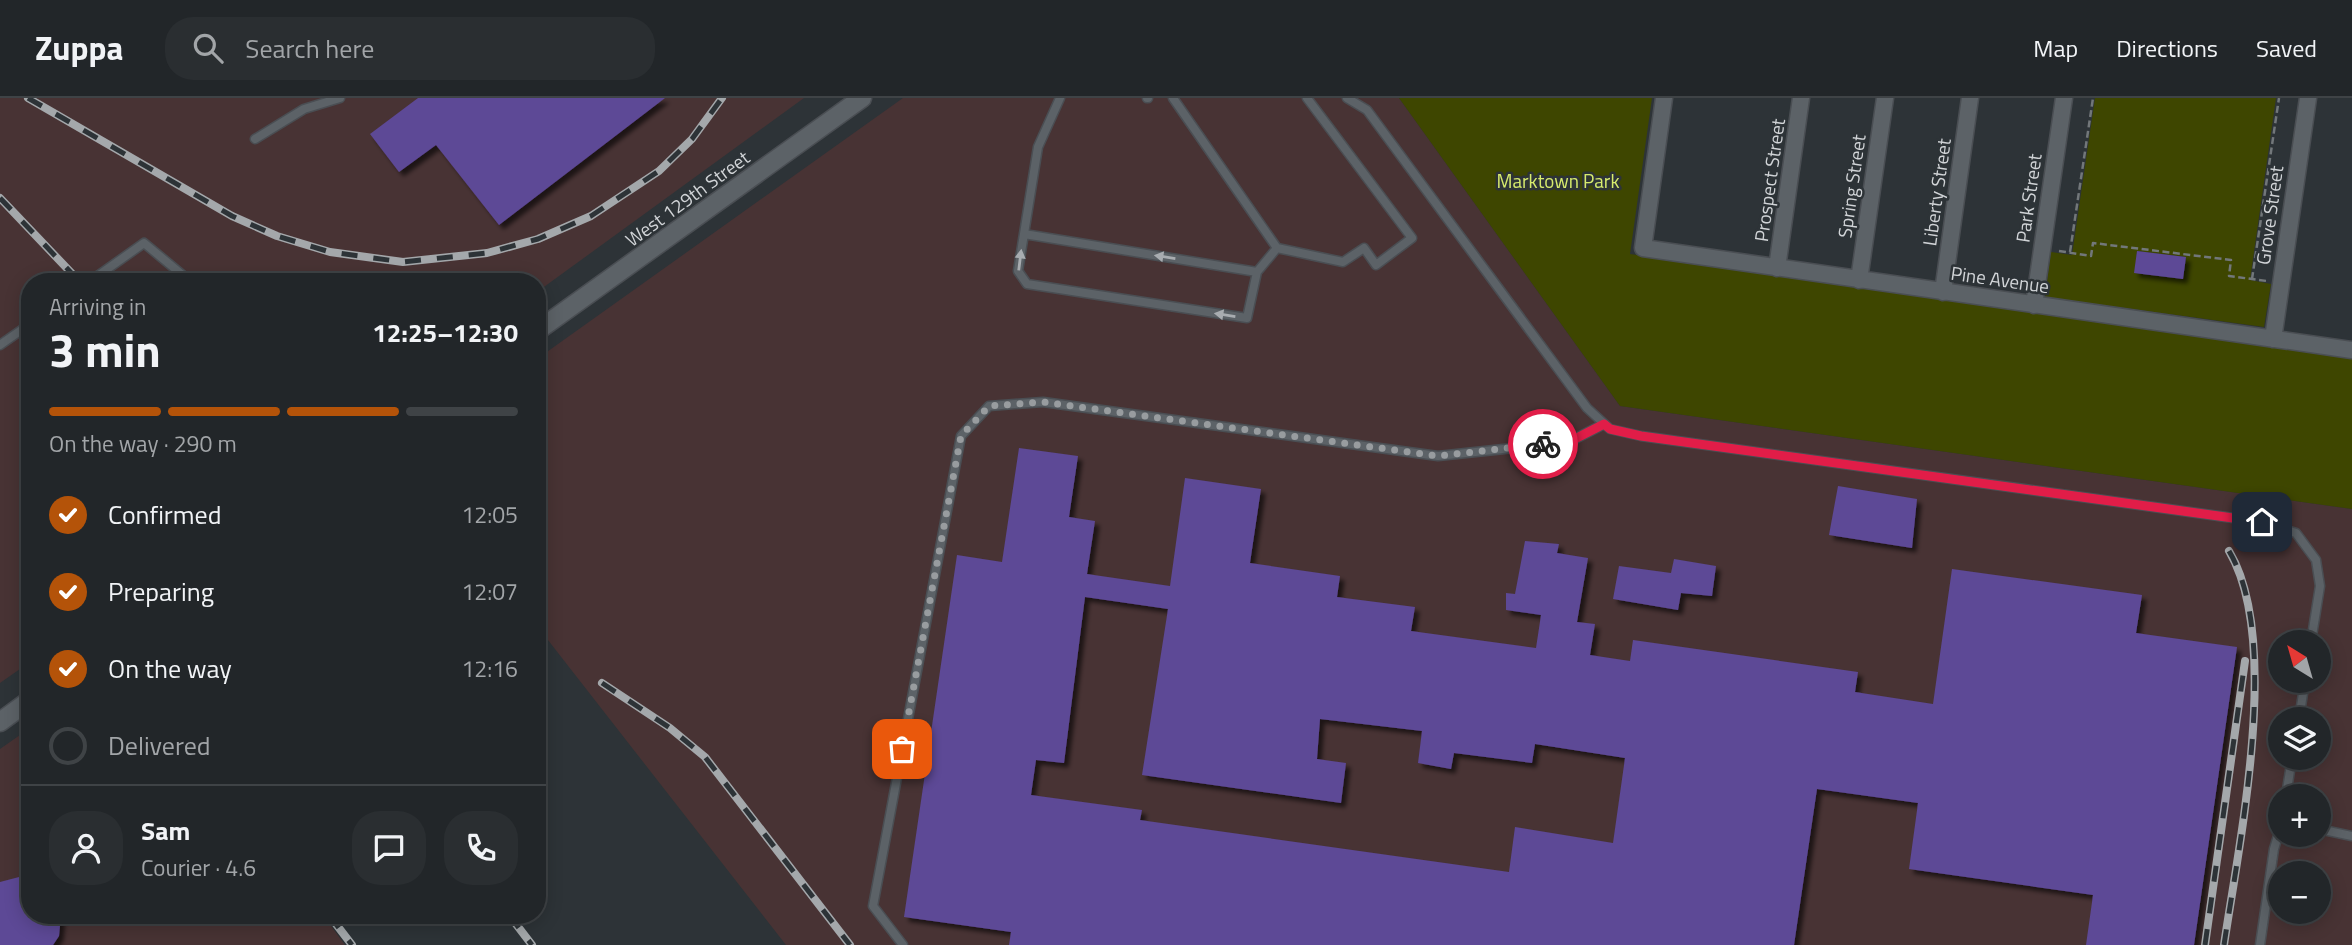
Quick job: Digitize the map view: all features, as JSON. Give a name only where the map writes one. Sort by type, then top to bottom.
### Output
[{"type":"main road","name":"West 129th Street","points":[[546,325],[862,98]]},
{"type":"main road","points":[[0,722],[21,707]]},
{"type":"street","name":"Pine Avenue","points":[[1664,98],[1643,248],[2352,350]]},
{"type":"street","name":"Prospect Street","points":[[1777,268],[1801,98]]},
{"type":"street","name":"Spring Street","points":[[1859,280],[1885,98]]},
{"type":"street","name":"Liberty Street","points":[[1942,292],[1970,98]]},
{"type":"street","name":"Park Street","points":[[2034,304],[2064,98]]},
{"type":"street","name":"Grove Street","points":[[2273,339],[2308,98]]},
{"type":"lane","points":[[255,139],[304,109],[340,98]]},
{"type":"lane","points":[[1060,98],[1038,146],[1018,271],[1027,284],[1247,318],[1257,272],[1277,248]]},
{"type":"lane","points":[[1173,98],[1277,248],[1343,262],[1364,248],[1376,265],[1412,239],[1307,98]]},
{"type":"lane","points":[[1347,98],[1367,110],[1587,408],[1610,429],[1641,436],[2262,522],[2296,533],[2316,560],[2320,586],[2313,630]]},
{"type":"lane","points":[[1024,234],[1257,272]]},
{"type":"lane","points":[[102,273],[144,243],[180,273]]},
{"type":"lane","points":[[0,345],[21,330]]},
{"type":"lane","points":[[904,945],[873,906],[961,436],[989,406],[1043,402],[1438,456],[1569,442],[1604,424]]},
{"type":"lane","points":[[2331,831],[2352,835]]},
{"type":"lane","points":[[2260,945],[2275,847]]},
{"type":"path","points":[[2070,252],[2093,98]]},
{"type":"path","points":[[2252,279],[2279,98]]},
{"type":"path","points":[[2042,248],[2091,256],[2092,243],[2231,260],[2229,276],[2281,284]]},
{"type":"shaded area","points":[[0,98],[804,98],[546,285],[546,273],[21,273],[21,668],[0,683]]},
{"type":"shaded area","points":[[903,98],[1399,98],[1620,406],[2352,509],[2352,945],[786,945],[546,638],[546,353]]},
{"type":"shaded area","points":[[21,734],[21,924],[330,924],[345,945],[0,945],[0,749]]},
{"type":"green space","name":"Marktown Park","points":[[1399,98],[1652,98],[1630,254],[2352,358],[2352,509],[1620,406]]},
{"type":"green space","points":[[2095,98],[2276,98],[2250,280],[2271,284],[2264,327],[2045,297],[2051,252],[2072,255]],"holes":[[[2137,251],[2186,257],[2183,279],[2135,273]]]},
{"type":"building","points":[[418,98],[665,98],[499,225],[436,145],[399,172],[370,134]]},
{"type":"building","points":[[2137,251],[2186,257],[2183,279],[2134,273]]},
{"type":"building","points":[[1019,448],[1078,456],[1069,517],[1095,521],[1087,574],[1170,586],[1185,478],[1261,489],[1250,563],[1340,576],[1337,597],[1415,607],[1411,631],[1536,648],[1541,615],[1506,610],[1506,593],[1515,594],[1525,541],[1559,544],[1557,553],[1588,558],[1577,622],[1595,624],[1590,655],[1630,661],[1633,640],[1858,672],[1855,692],[1933,704],[1952,569],[2142,595],[2136,633],[2237,647],[2194,945],[2086,945],[2093,895],[1909,869],[1918,803],[1817,789],[1794,945],[1009,945],[1011,932],[904,917],[957,555],[1002,562]],"holes":[[[1085,597],[1168,609],[1142,775],[1341,803],[1346,763],[1317,759],[1320,719],[1422,731],[1418,763],[1451,769],[1454,753],[1532,763],[1535,744],[1625,758],[1613,843],[1515,827],[1509,872],[1140,820],[1142,810],[1031,795],[1036,760],[1064,763]]]},
{"type":"building","points":[[1838,486],[1917,499],[1912,548],[1829,535]]},
{"type":"building","points":[[1674,559],[1716,566],[1712,596],[1681,593],[1678,610],[1613,599],[1619,566],[1671,573]]},
{"type":"building","points":[[21,877],[21,924],[60,924],[59,936],[53,945],[0,945],[0,882]]},
{"type":"railway","points":[[28,98],[232,216],[277,236],[330,252],[403,262],[487,253],[538,239],[591,216],[659,171],[692,139],[722,98]]},
{"type":"railway","points":[[0,198],[71,273]]},
{"type":"railway","points":[[2224,945],[2246,799],[2255,688],[2253,636],[2245,589],[2229,551]]},
{"type":"railway","points":[[2205,945],[2245,661]]},
{"type":"railway","points":[[602,683],[670,728],[705,757],[850,945]]},
{"type":"railway","points":[[336,924],[352,945]]},
{"type":"railway","points":[[516,924],[532,945]]},
{"type":"way so far","points":[[902,749],[961,436],[989,406],[1043,402],[1438,456],[1543,444]]},
{"type":"route","points":[[1543,444],[1569,442],[1604,424],[1610,429],[1641,436],[2262,522]]}]
